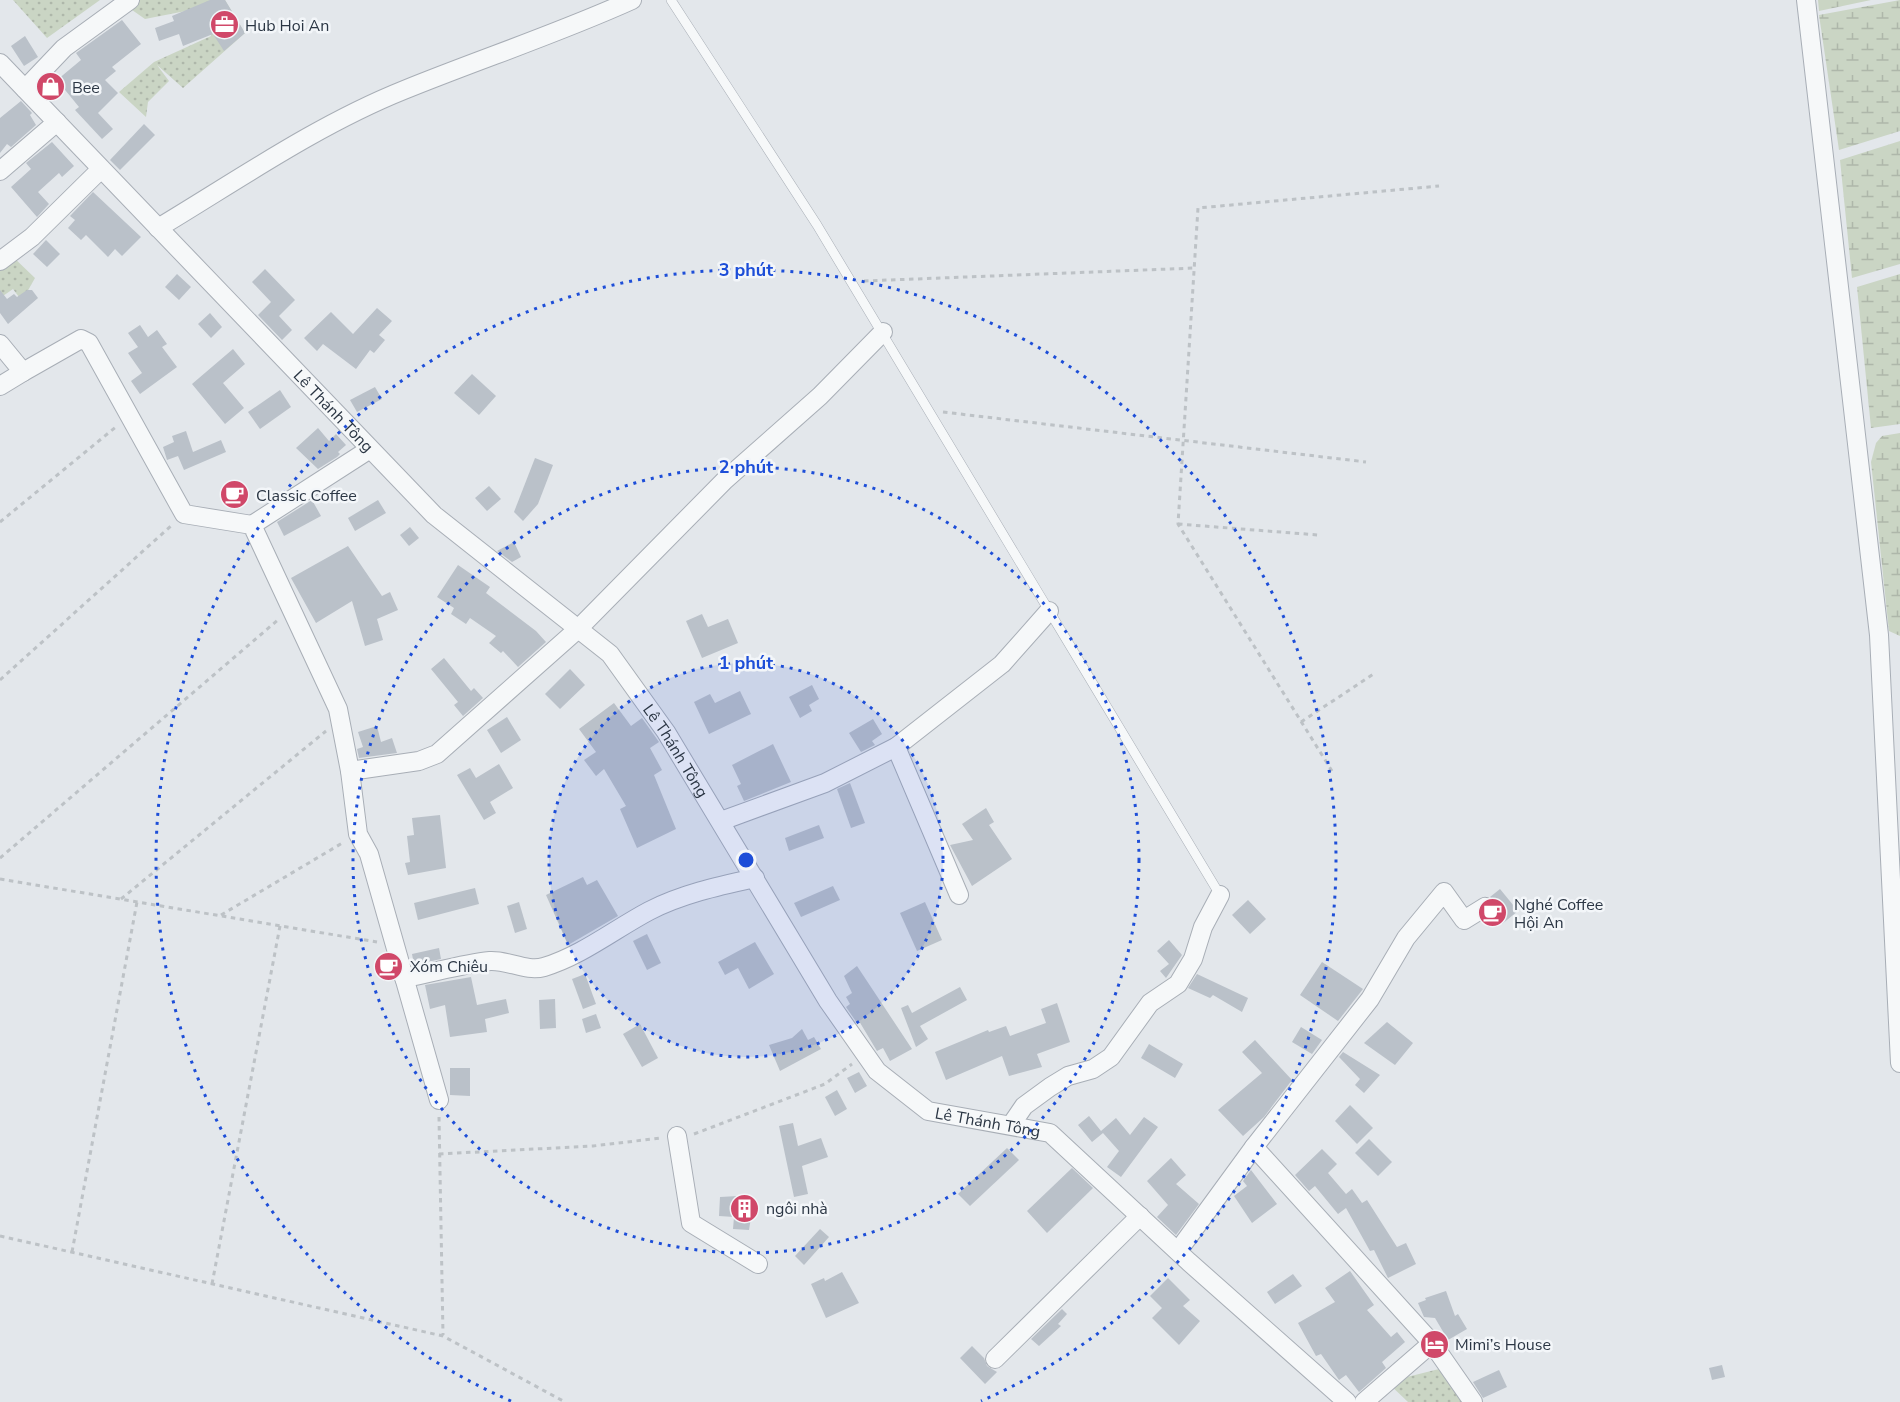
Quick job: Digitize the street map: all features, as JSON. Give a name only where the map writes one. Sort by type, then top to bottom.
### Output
[{"type":"street","points":[[25,89],[64,48],[130,0]]},
{"type":"street","points":[[158,228],[310,137],[403,90],[578,24],[632,0]]},
{"type":"street","points":[[1806,0],[1879,635],[1900,1063]]},
{"type":"street","name":"Lê Thánh Tông","points":[[0,63],[434,515],[610,654],[666,732],[828,1001],[877,1071],[928,1111],[1050,1133],[1347,1402]]},
{"type":"street","points":[[0,171],[57,122]]},
{"type":"street","points":[[0,261],[32,237],[101,169]]},
{"type":"street","points":[[350,771],[419,760],[437,754],[578,628],[724,480],[820,396],[883,332]]},
{"type":"street","points":[[0,386],[81,339],[89,344],[184,514],[252,525],[370,449]]},
{"type":"street","points":[[0,344],[22,372]]},
{"type":"street","points":[[252,525],[293,607],[340,719],[350,771],[358,834],[369,854],[438,1100]]},
{"type":"street","points":[[721,821],[825,783],[896,747],[1002,664],[1048,610]]},
{"type":"street","points":[[896,747],[959,895]]},
{"type":"street","points":[[404,978],[490,962],[510,962],[528,969],[541,968],[560,961],[652,909],[709,889],[755,878]]},
{"type":"street","points":[[1178,1251],[1254,1148],[1370,999],[1406,938],[1444,892],[1464,920],[1485,907],[1495,914]]},
{"type":"street","points":[[1011,1125],[1024,1106],[1050,1087],[1068,1076],[1093,1069],[1111,1057],[1150,1003],[1178,984],[1193,958],[1203,927],[1220,895]]},
{"type":"street","points":[[677,1136],[691,1223],[758,1264]]},
{"type":"street","points":[[1254,1148],[1432,1343],[1473,1402]]},
{"type":"street","points":[[995,1359],[1140,1216]]},
{"type":"street","points":[[1364,1402],[1432,1343]]},
{"type":"lane","points":[[671,0],[883,332],[1220,895]]},
{"type":"path","points":[[1332,771],[1178,524],[1185,443],[1198,208],[1439,186]]},
{"type":"path","points":[[851,282],[1195,268]]},
{"type":"path","points":[[929,410],[1185,443],[1366,462]]},
{"type":"path","points":[[0,522],[130,415]]},
{"type":"path","points":[[0,680],[184,514]]},
{"type":"path","points":[[1178,524],[1318,535]]},
{"type":"path","points":[[0,858],[293,607]]},
{"type":"path","points":[[1301,722],[1375,673]]},
{"type":"path","points":[[121,899],[340,719]]},
{"type":"path","points":[[219,916],[358,834]]},
{"type":"path","points":[[0,879],[395,945]]},
{"type":"path","points":[[72,1252],[137,902]]},
{"type":"path","points":[[212,1284],[280,926]]},
{"type":"path","points":[[439,1154],[593,1146],[693,1135],[825,1084],[866,1054]]},
{"type":"path","points":[[438,1100],[443,1336]]},
{"type":"path","points":[[0,1236],[443,1336],[566,1402]]},
{"type":"green space","points":[[13,0],[100,0],[47,38]]},
{"type":"green space","points":[[128,0],[225,0],[245,33],[183,88],[157,65],[169,81],[148,102],[146,117],[119,92],[154,62],[211,36],[201,8],[145,19],[122,3]]},
{"type":"green space","points":[[1818,0],[1871,0],[1819,11]]},
{"type":"green space","points":[[1900,0],[1900,131],[1839,150],[1819,15]]},
{"type":"green space","points":[[1900,141],[1900,264],[1852,278],[1840,160]]},
{"type":"green space","points":[[10,254],[35,278],[22,301],[13,289],[0,298],[0,259]]},
{"type":"green space","points":[[1900,274],[1900,424],[1871,428],[1857,287]]},
{"type":"green space","points":[[1900,433],[1900,636],[1889,631],[1871,462],[1876,443],[1882,436]]},
{"type":"green space","points":[[1439,1369],[1462,1402],[1408,1402],[1387,1382]]},
{"type":"building","name":"Hub Hoi An","points":[[210,0],[225,0],[245,33],[224,51],[213,34],[183,46],[179,34],[159,41],[155,28],[174,21],[172,16]]},
{"type":"building","points":[[122,20],[141,44],[112,67],[116,71],[105,80],[118,93],[98,113],[113,129],[102,139],[75,110],[79,107],[57,80],[81,60],[76,53]]},
{"type":"building","points":[[25,36],[38,57],[24,66],[11,46]]},
{"type":"building","points":[[21,101],[32,113],[30,115],[36,125],[11,147],[7,144],[0,153],[0,118]]},
{"type":"building","points":[[144,124],[155,135],[120,170],[110,160]]},
{"type":"building","points":[[52,142],[74,166],[62,177],[59,173],[38,192],[49,204],[37,217],[11,187],[31,169],[26,163]]},
{"type":"building","points":[[93,192],[141,237],[122,256],[115,249],[108,257],[86,235],[81,240],[68,228],[75,220],[70,216]]},
{"type":"building","points":[[46,240],[60,254],[47,267],[33,254]]},
{"type":"building","points":[[265,269],[295,300],[279,316],[292,330],[282,340],[258,315],[271,302],[252,282]]},
{"type":"building","points":[[177,274],[191,287],[179,300],[165,287]]},
{"type":"building","points":[[0,290],[7,299],[14,294],[17,297],[27,290],[32,290],[38,298],[8,324],[0,313]]},
{"type":"building","points":[[377,308],[392,321],[379,335],[385,340],[374,353],[370,350],[356,369],[323,344],[317,351],[304,338],[331,312],[353,334]]},
{"type":"building","points":[[210,313],[222,327],[211,338],[198,324]]},
{"type":"building","points":[[140,325],[148,337],[157,330],[167,344],[162,347],[177,367],[140,394],[131,381],[142,373],[128,353],[138,347],[128,333]]},
{"type":"building","points":[[233,349],[245,364],[223,383],[244,408],[225,424],[192,384]]},
{"type":"building","points":[[472,374],[496,396],[479,415],[454,393]]},
{"type":"building","points":[[375,387],[382,399],[357,412],[350,400]]},
{"type":"building","points":[[280,390],[291,407],[260,429],[248,412]]},
{"type":"building","points":[[318,428],[329,441],[336,434],[346,445],[338,452],[340,454],[337,457],[318,469],[296,448]]},
{"type":"building","points":[[186,431],[193,452],[221,440],[226,452],[184,470],[178,456],[167,460],[163,447],[174,442],[172,436]]},
{"type":"building","points":[[535,458],[553,465],[538,504],[523,521],[514,512]]},
{"type":"building","points":[[489,486],[501,499],[487,511],[475,498]]},
{"type":"building","points":[[312,500],[321,516],[284,536],[277,522]]},
{"type":"building","points":[[378,500],[386,513],[355,531],[348,518]]},
{"type":"building","points":[[410,527],[419,538],[409,546],[400,535]]},
{"type":"building","points":[[514,542],[521,557],[512,562],[497,551]]},
{"type":"building","points":[[348,546],[382,596],[390,592],[398,610],[377,619],[383,640],[365,646],[352,601],[316,623],[291,578]]},
{"type":"building","points":[[458,565],[490,587],[486,593],[536,631],[546,642],[518,667],[503,651],[501,653],[489,643],[496,636],[470,618],[466,624],[451,614],[454,608],[437,597]]},
{"type":"building","points":[[702,614],[708,627],[728,619],[738,643],[702,658],[686,621]]},
{"type":"building","points":[[444,658],[471,691],[474,688],[483,698],[463,716],[454,705],[458,702],[431,669]]},
{"type":"building","points":[[570,669],[585,685],[560,709],[545,694]]},
{"type":"building","points":[[812,685],[819,699],[809,705],[812,711],[800,718],[789,697]]},
{"type":"building","points":[[740,691],[751,714],[709,734],[694,702],[710,694],[715,703]]},
{"type":"building","points":[[614,703],[631,726],[642,718],[659,742],[650,748],[662,770],[654,775],[676,829],[637,848],[620,809],[626,806],[604,769],[596,776],[584,760],[596,752],[579,729]]},
{"type":"building","points":[[507,717],[521,740],[501,753],[487,730]]},
{"type":"building","points":[[873,719],[882,734],[872,741],[875,745],[861,752],[849,733]]},
{"type":"building","points":[[377,726],[381,742],[392,738],[397,753],[359,758],[357,749],[363,747],[358,732]]},
{"type":"building","points":[[773,744],[791,782],[744,801],[737,786],[741,784],[732,765]]},
{"type":"building","points":[[499,764],[513,788],[490,802],[496,813],[484,820],[457,775],[470,768],[476,778]]},
{"type":"building","points":[[850,783],[865,823],[851,828],[837,789]]},
{"type":"building","points":[[986,808],[994,822],[989,825],[1012,859],[972,886],[950,845],[973,840],[962,824]]},
{"type":"building","points":[[440,815],[446,868],[408,875],[405,863],[410,862],[407,836],[414,835],[412,818]]},
{"type":"building","points":[[819,825],[824,838],[789,851],[785,838]]},
{"type":"building","points":[[583,877],[587,885],[597,880],[618,916],[568,945],[546,895]]},
{"type":"building","points":[[833,886],[840,900],[801,917],[794,903]]},
{"type":"building","points":[[475,888],[479,904],[418,920],[414,903]]},
{"type":"building","points":[[1500,889],[1518,911],[1502,924],[1505,910],[1490,897]]},
{"type":"building","points":[[1248,900],[1266,919],[1250,934],[1232,915]]},
{"type":"building","points":[[519,902],[527,929],[515,933],[507,906]]},
{"type":"building","points":[[925,902],[942,940],[917,951],[900,913]]},
{"type":"building","points":[[647,934],[661,963],[647,970],[633,941]]},
{"type":"building","points":[[1169,940],[1182,955],[1166,978],[1160,971],[1169,964],[1157,951]]},
{"type":"building","points":[[755,942],[774,974],[749,989],[738,968],[725,975],[718,962]]},
{"type":"building","points":[[439,948],[441,959],[414,965],[412,954]]},
{"type":"building","points":[[1322,962],[1363,989],[1338,1021],[1300,995]]},
{"type":"building","points":[[857,966],[912,1049],[890,1061],[883,1048],[877,1051],[859,1021],[857,1023],[846,1007],[850,1004],[846,997],[852,993],[844,976]]},
{"type":"building","points":[[585,974],[596,1004],[583,1009],[572,979]]},
{"type":"building","points":[[1197,974],[1248,998],[1242,1012],[1213,995],[1210,998],[1188,988]]},
{"type":"building","points":[[471,977],[477,1005],[506,999],[509,1013],[485,1019],[487,1032],[450,1037],[445,1005],[430,1009],[425,985]]},
{"type":"building","points":[[960,987],[967,1000],[920,1026],[928,1039],[916,1047],[901,1008],[908,1005],[912,1013]]},
{"type":"building","points":[[555,999],[556,1028],[540,1029],[539,1000]]},
{"type":"building","points":[[1057,1003],[1070,1042],[1037,1054],[1042,1067],[1009,1076],[1002,1056],[946,1080],[935,1052],[988,1030],[989,1032],[1006,1026],[1010,1036],[1046,1023],[1041,1009]]},
{"type":"building","points":[[596,1014],[601,1028],[586,1033],[582,1019]]},
{"type":"building","points":[[1387,1022],[1413,1043],[1395,1065],[1364,1043]]},
{"type":"building","points":[[640,1024],[658,1058],[642,1067],[623,1034]]},
{"type":"building","points":[[1301,1027],[1322,1040],[1312,1054],[1292,1042]]},
{"type":"building","points":[[802,1029],[808,1040],[814,1037],[821,1049],[780,1071],[769,1045],[792,1038]]},
{"type":"building","points":[[1255,1040],[1292,1080],[1264,1117],[1243,1136],[1218,1110],[1262,1073],[1242,1052]]},
{"type":"building","points":[[1149,1044],[1183,1064],[1175,1078],[1141,1058]]},
{"type":"building","points":[[1343,1052],[1380,1075],[1364,1093],[1355,1085],[1360,1079],[1339,1057]]},
{"type":"building","points":[[450,1068],[470,1068],[470,1096],[450,1095]]},
{"type":"building","points":[[859,1072],[867,1086],[855,1093],[847,1078]]},
{"type":"building","points":[[837,1090],[847,1109],[835,1116],[825,1097]]},
{"type":"building","points":[[1350,1105],[1373,1128],[1357,1144],[1335,1121]]},
{"type":"building","points":[[1089,1116],[1101,1131],[1116,1118],[1130,1135],[1144,1117],[1158,1127],[1121,1177],[1107,1167],[1119,1151],[1103,1133],[1092,1142],[1078,1125]]},
{"type":"building","points":[[793,1123],[798,1146],[821,1138],[828,1157],[802,1166],[808,1194],[794,1197],[779,1126]]},
{"type":"building","points":[[1369,1139],[1392,1162],[1378,1176],[1355,1153]]},
{"type":"building","points":[[1007,1148],[1019,1160],[970,1206],[958,1194]]},
{"type":"building","points":[[1322,1149],[1337,1164],[1328,1173],[1346,1194],[1352,1189],[1362,1203],[1367,1200],[1397,1247],[1406,1243],[1416,1264],[1388,1278],[1374,1250],[1370,1251],[1346,1208],[1338,1214],[1315,1186],[1309,1191],[1295,1175]]},
{"type":"building","points":[[1171,1158],[1186,1175],[1176,1184],[1199,1204],[1176,1235],[1157,1217],[1168,1205],[1147,1181]]},
{"type":"building","points":[[1072,1168],[1093,1188],[1047,1233],[1027,1211]]},
{"type":"building","points":[[1251,1170],[1277,1204],[1252,1223],[1234,1196],[1247,1186],[1243,1181]]},
{"type":"building","points":[[720,1197],[754,1198],[749,1230],[733,1229],[734,1217],[719,1216]]},
{"type":"building","points":[[820,1229],[829,1237],[804,1265],[795,1256]]},
{"type":"building","points":[[1350,1271],[1374,1305],[1367,1310],[1391,1337],[1397,1332],[1405,1342],[1382,1362],[1386,1368],[1359,1392],[1346,1375],[1339,1380],[1321,1354],[1316,1356],[1298,1323],[1335,1302],[1325,1288]]},
{"type":"building","points":[[842,1272],[859,1303],[826,1318],[811,1284],[824,1278],[825,1281]]},
{"type":"building","points":[[1293,1274],[1302,1286],[1275,1304],[1267,1292]]},
{"type":"building","points":[[1168,1278],[1190,1300],[1183,1306],[1200,1321],[1179,1345],[1152,1318],[1162,1308],[1150,1296]]},
{"type":"building","points":[[1446,1291],[1455,1316],[1458,1314],[1467,1329],[1448,1340],[1435,1318],[1424,1317],[1418,1303],[1426,1300],[1425,1298]]},
{"type":"building","points":[[1062,1309],[1067,1314],[1058,1324],[1061,1326],[1039,1346],[1031,1339]]},
{"type":"building","points":[[972,1346],[984,1358],[987,1366],[997,1372],[985,1384],[960,1358]]},
{"type":"building","points":[[1722,1365],[1725,1377],[1712,1380],[1709,1368]]},
{"type":"building","points":[[1499,1370],[1507,1387],[1483,1398],[1473,1382]]},
{"type":"place","name":"Hub Hoi An","points":[[224,25]]},
{"type":"place","name":"Bee","points":[[51,87]]},
{"type":"place","name":"Classic Coffee","points":[[235,495]]},
{"type":"place","name":"Nghé Coffee Hội An","points":[[1493,913]]},
{"type":"place","name":"Xóm Chiêu","points":[[389,966]]},
{"type":"place","name":"ngôi nhà","points":[[745,1208]]},
{"type":"place","name":"Mimi’s House","points":[[1434,1344]]}]
